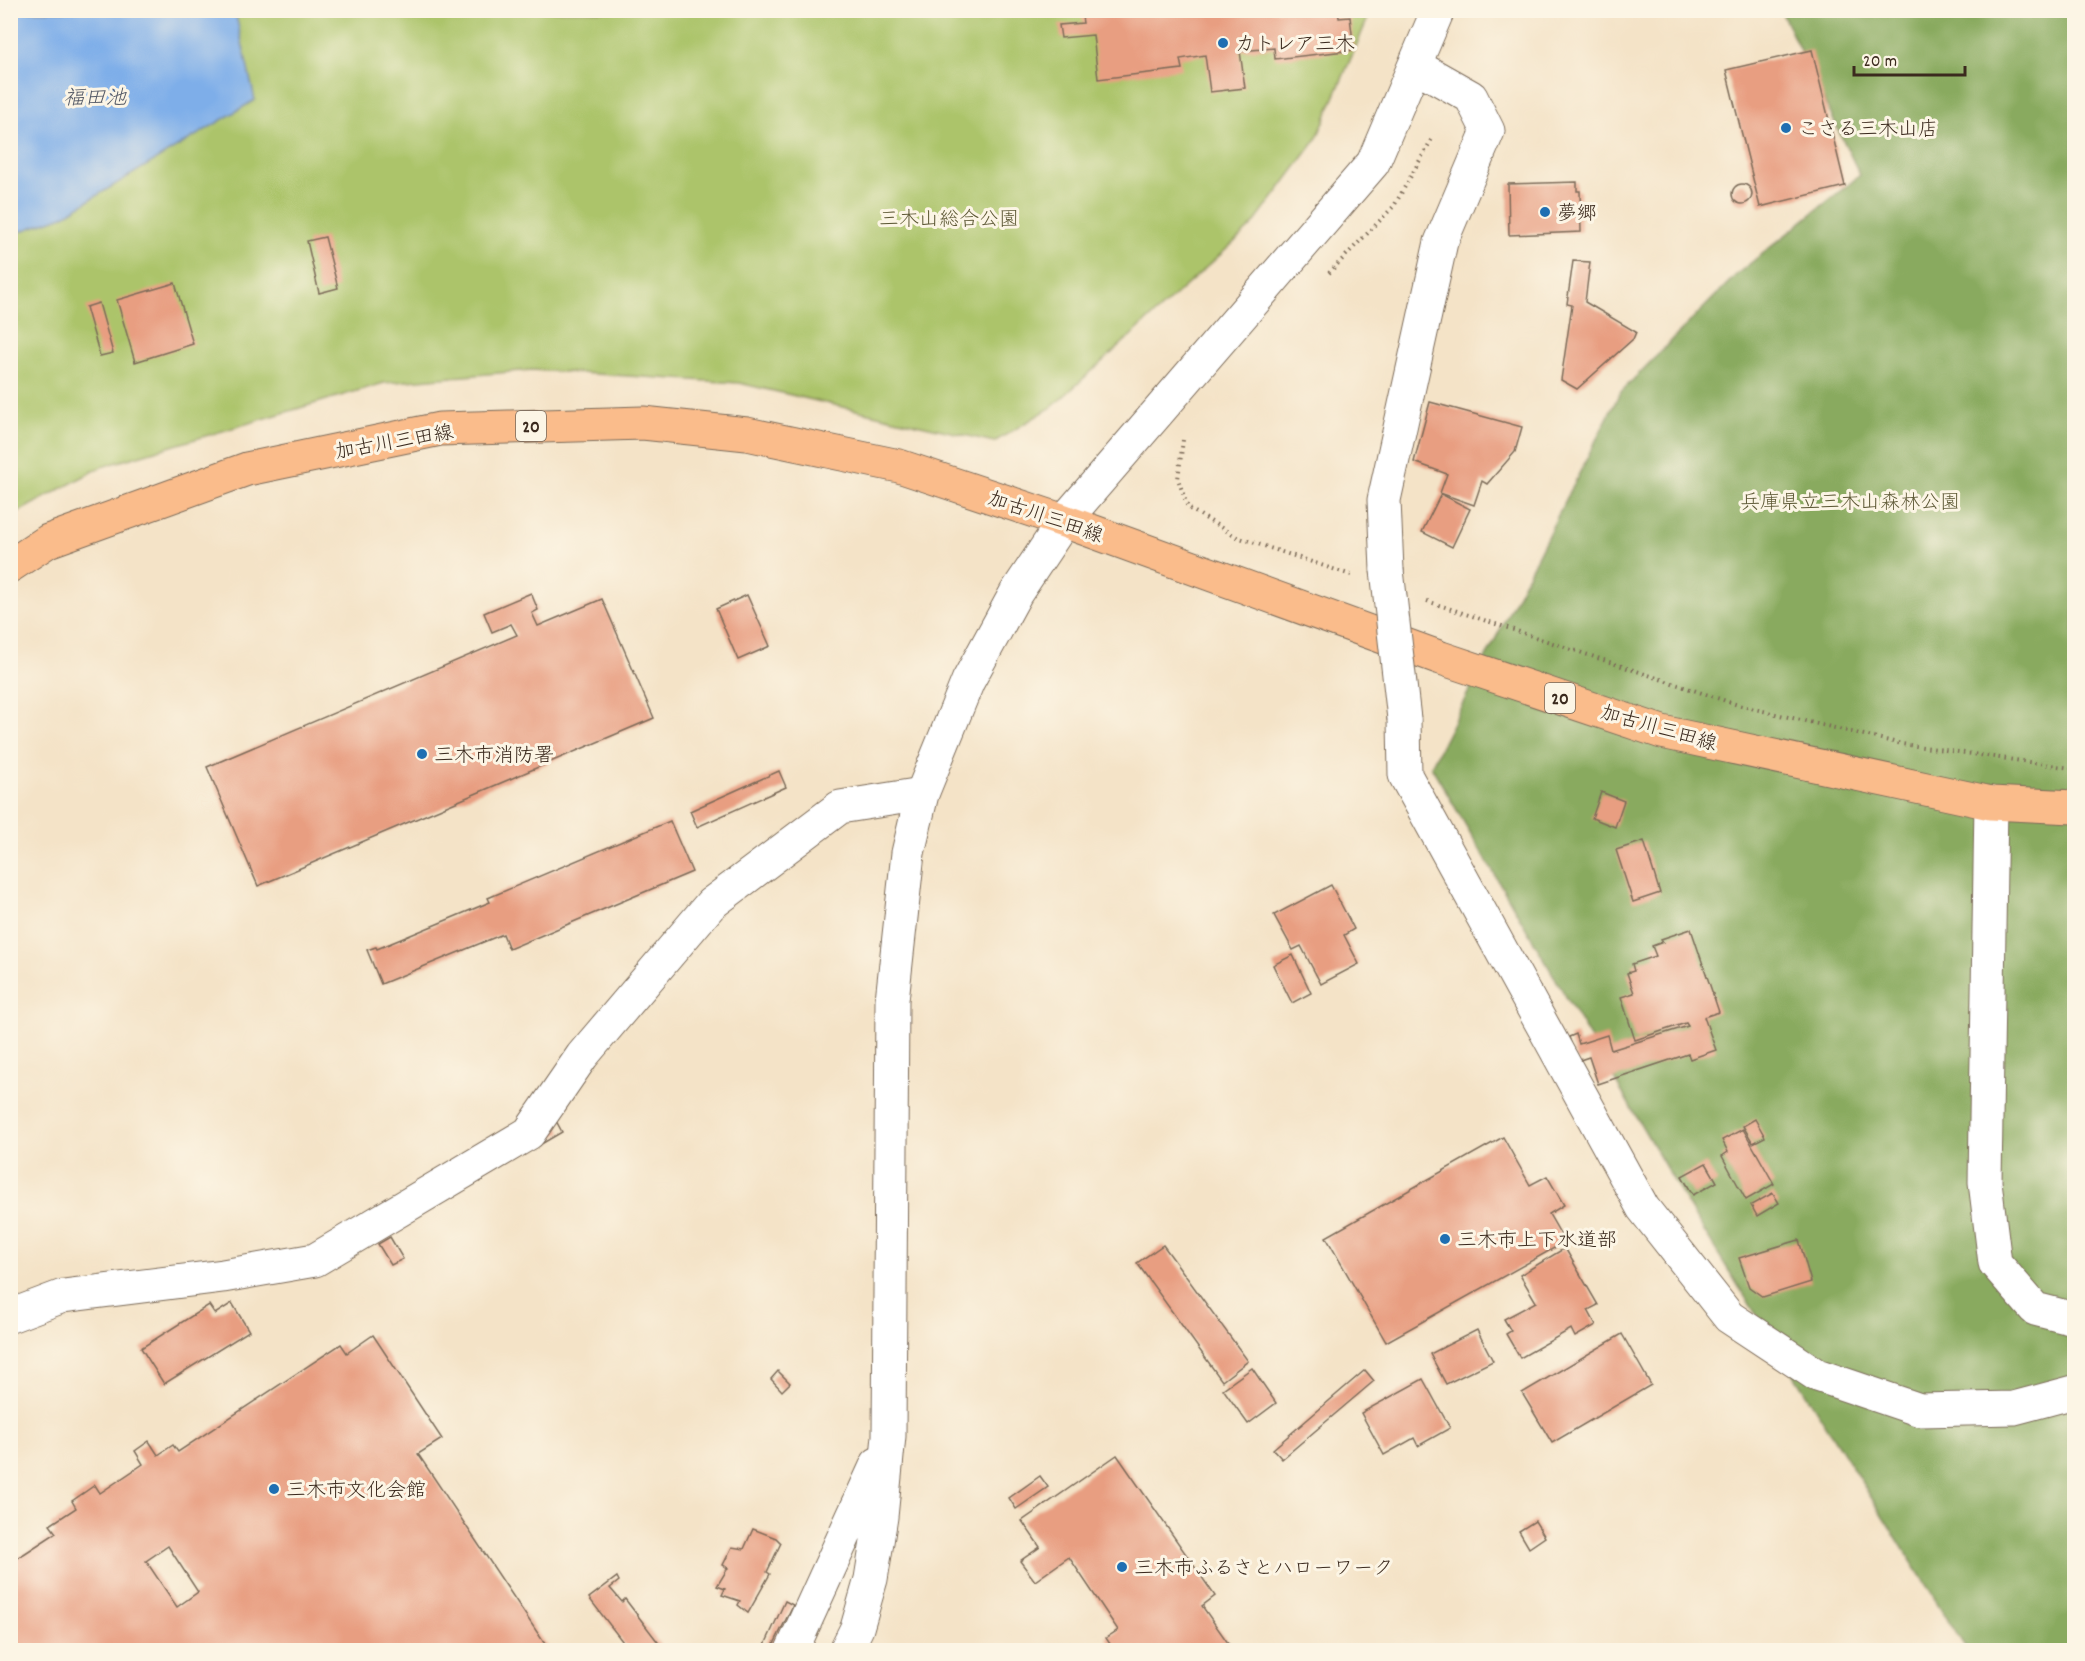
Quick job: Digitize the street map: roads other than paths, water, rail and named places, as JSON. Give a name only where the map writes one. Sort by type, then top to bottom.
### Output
[{"type":"main road","name":"加古川三田線","points":[[10,566],[48,541],[247,469],[440,429],[643,423],[747,434],[899,466],[1064,521],[1442,658],[1662,732],[1991,803],[2074,807]]},
{"type":"street","points":[[846,1650],[857,1628],[871,1579],[890,1436],[892,1000],[908,853],[922,794],[968,681],[1016,593],[1064,521],[1373,164],[1438,10]]},
{"type":"street","points":[[1416,66],[1471,98],[1488,131],[1441,242],[1384,500],[1387,570],[1404,719],[1405,775],[1643,1208],[1729,1317],[1817,1375],[1920,1410],[2014,1408],[2074,1392]]},
{"type":"street","points":[[10,1316],[63,1296],[223,1276],[315,1260],[529,1133],[582,1056],[711,904],[840,807],[922,794]]},
{"type":"street","points":[[1991,803],[1985,1182],[1995,1263],[2035,1308],[2074,1320]]},
{"type":"street","points":[[792,1650],[890,1436]]},
{"type":"water","name":"福田池","points":[[10,11],[235,11],[255,100],[63,216],[11,235]]},
{"type":"place","name":"カトレア三木","points":[[1223,43]]},
{"type":"place","name":"こさる三木山店","points":[[1786,128]]},
{"type":"place","name":"夢郷","points":[[1545,212]]},
{"type":"place","name":"三木市消防署","points":[[422,754]]},
{"type":"place","name":"三木市上下水道部","points":[[1445,1239]]},
{"type":"place","name":"三木市文化会館","points":[[274,1489]]},
{"type":"place","name":"三木市ふるさとハローワーク","points":[[1122,1567]]},
{"type":"park label","name":"三木山総合公園","points":[[949,218]]},
{"type":"park label","name":"兵庫県立三木山森林公園","points":[[1850,501]]}]
